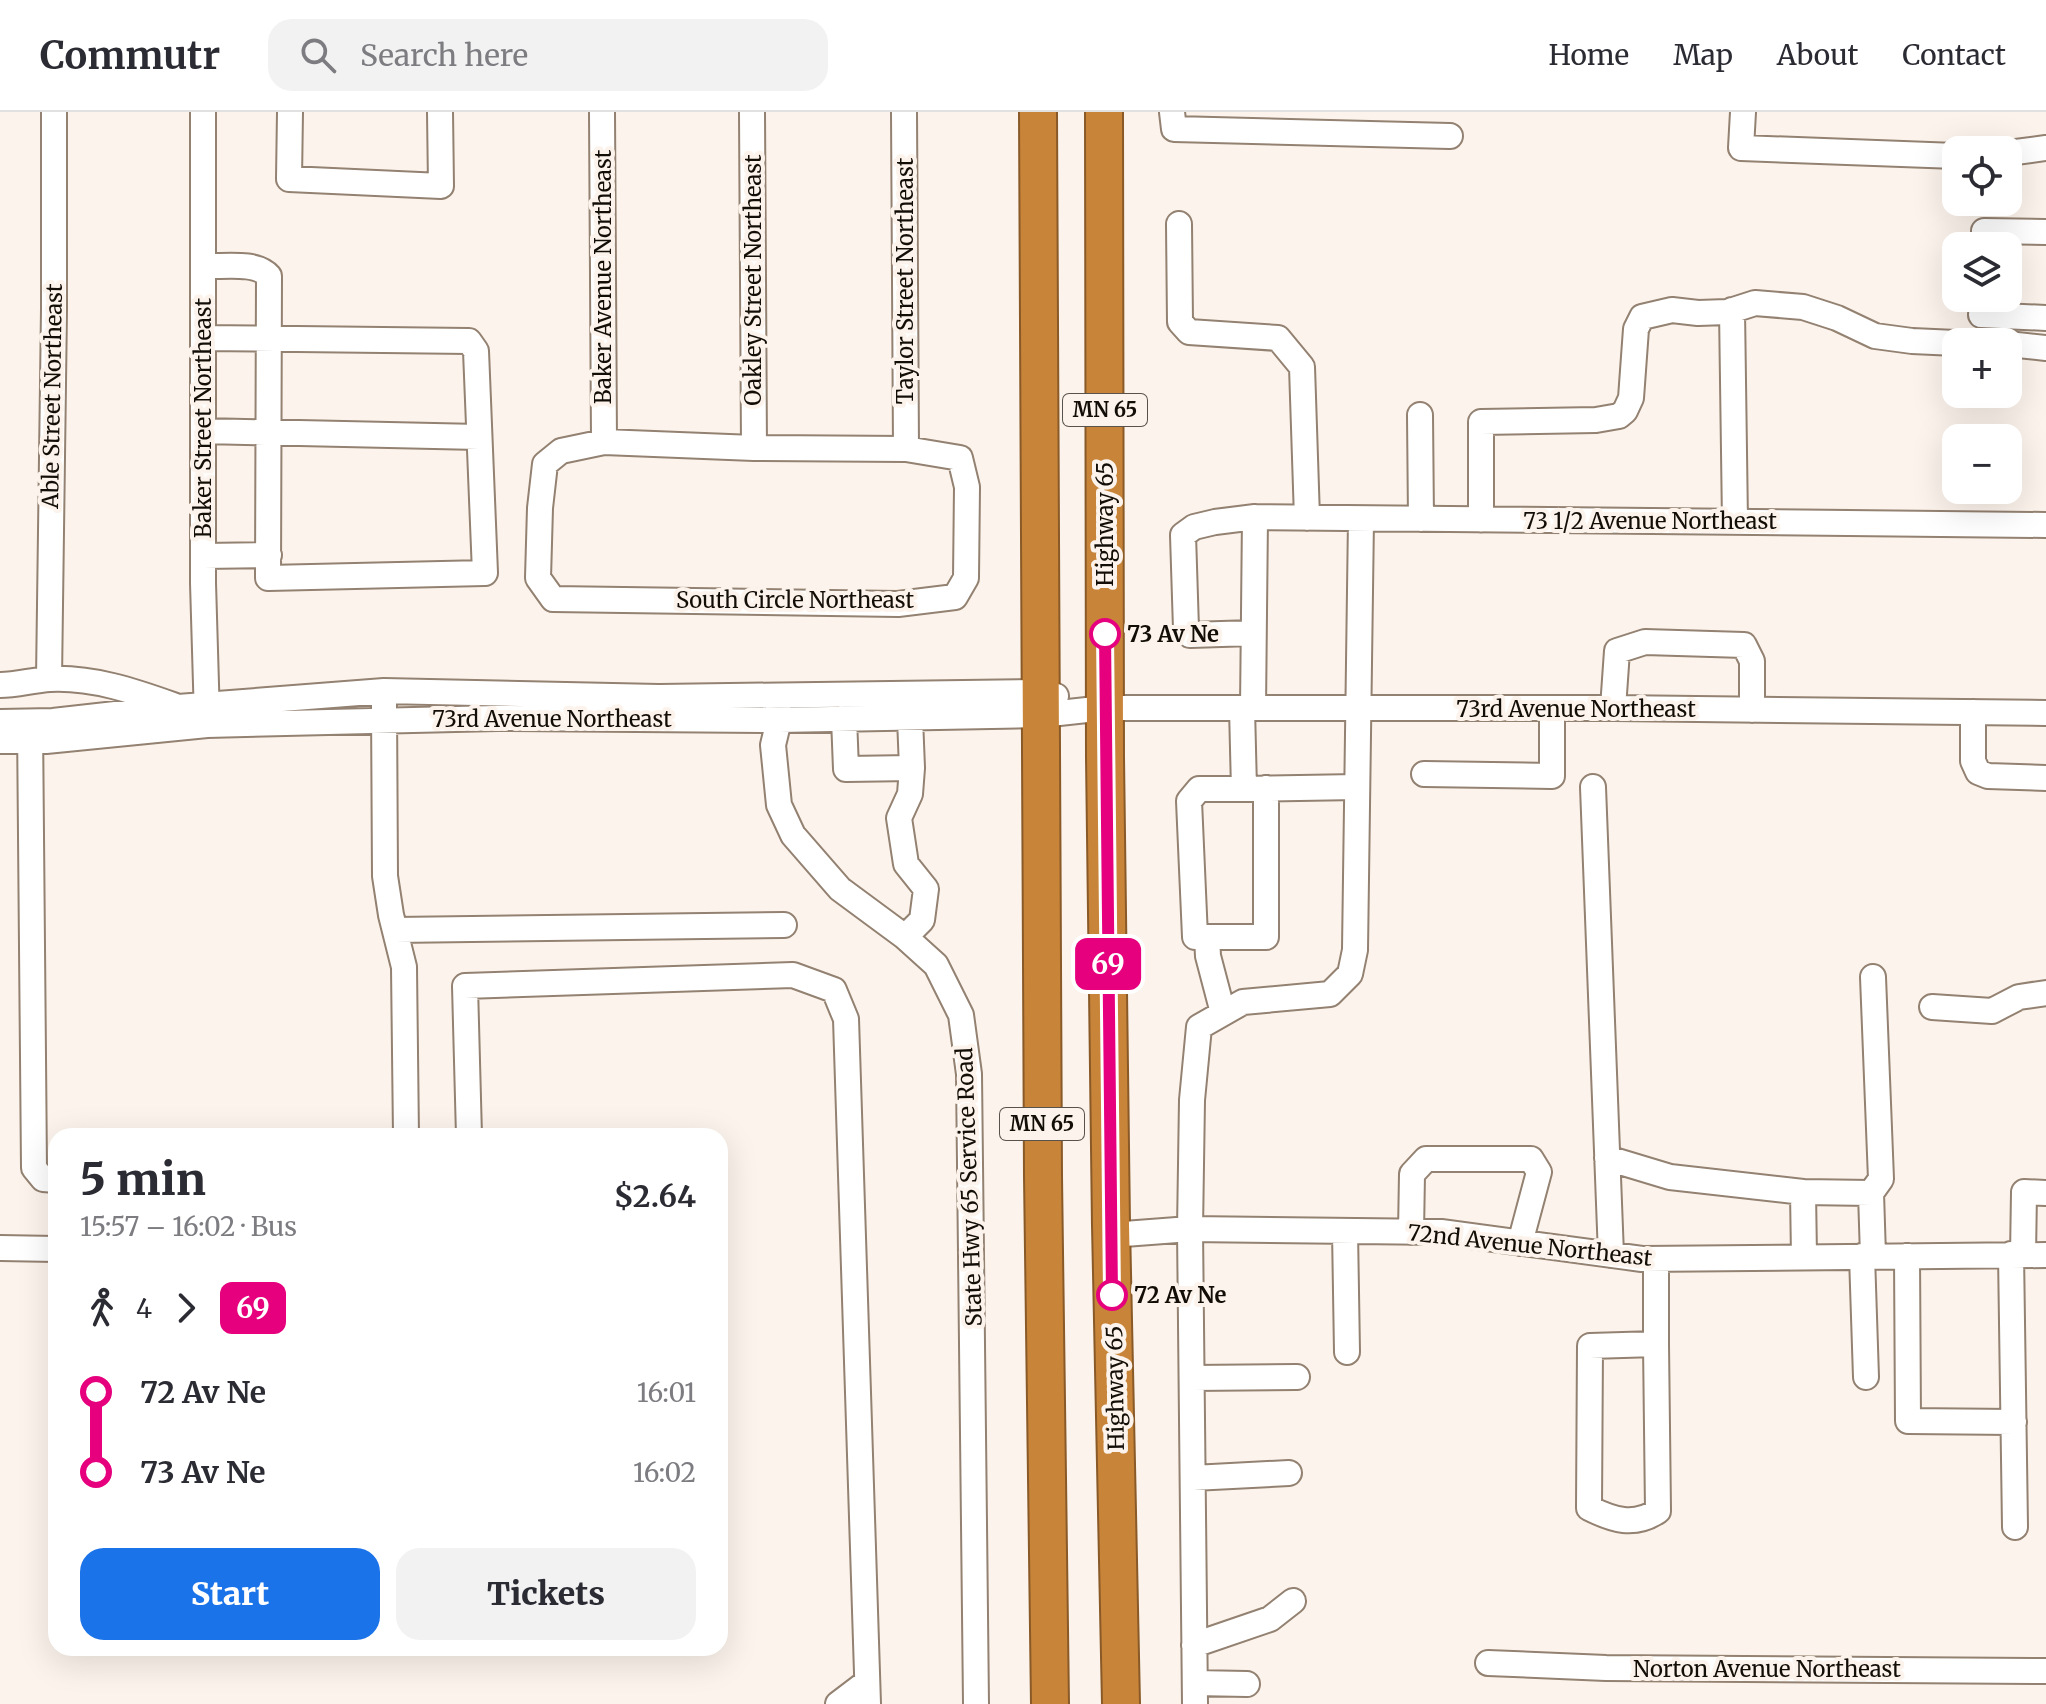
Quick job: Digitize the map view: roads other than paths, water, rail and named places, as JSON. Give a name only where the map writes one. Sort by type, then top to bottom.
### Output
[{"type":"highway","name":"MN 65","points":[[1038,112],[1043,1176],[1050,1704]]},
{"type":"highway","name":"Highway 65","points":[[1104,112],[1105,708],[1111,1235],[1121,1704]]},
{"type":"street","name":"Able Street Northeast","points":[[49,679],[54,112]]},
{"type":"street","name":"Baker Street Northeast","points":[[203,112],[206,715]]},
{"type":"street","points":[[290,112],[289,179],[441,186],[440,112]]},
{"type":"street","name":"Baker Avenue Northeast","points":[[602,112],[604,442]]},
{"type":"street","name":"Oakley Street Northeast","points":[[752,112],[754,448]]},
{"type":"street","name":"Taylor Street Northeast","points":[[904,112],[906,449]]},
{"type":"street","points":[[1743,112],[1741,148],[1942,155]]},
{"type":"street","points":[[1173,121],[1450,136]]},
{"type":"street","points":[[2022,151],[2046,148]]},
{"type":"street","points":[[1179,224],[1180,322],[1189,332],[1278,338],[1302,367],[1307,518]]},
{"type":"street","points":[[1984,232],[2046,232]]},
{"type":"street","points":[[203,266],[253,268],[264,270],[269,276],[267,339],[268,578],[485,573],[476,351],[469,341],[267,339],[203,338]]},
{"type":"street","points":[[1481,520],[1481,422],[1596,420],[1619,416],[1631,398],[1636,329],[1642,317],[1672,310],[1698,313],[1732,310],[1755,303],[1803,307],[1837,318],[1875,336],[1942,342]]},
{"type":"street","points":[[1732,310],[1735,522]]},
{"type":"street","points":[[1981,312],[1981,315],[2046,318]]},
{"type":"street","points":[[2022,345],[2046,348]]},
{"type":"street","points":[[1420,415],[1421,519]]},
{"type":"street","points":[[203,431],[479,437]]},
{"type":"street","name":"South Circle Northeast","points":[[604,442],[754,448],[906,449],[960,458],[967,487],[966,578],[955,597],[898,604],[553,599],[538,578],[545,464],[561,451],[604,442]]},
{"type":"street","points":[[1255,517],[1253,633],[1247,708],[1255,789],[1266,937],[1195,937],[1189,801],[1199,789],[1255,789],[1357,787]]},
{"type":"street","name":"73 1/2 Avenue Northeast","points":[[1253,633],[1190,635],[1186,629],[1183,535],[1194,527],[1255,517],[2046,525]]},
{"type":"street","points":[[1247,1684],[1195,1694],[1190,1229],[1192,1100],[1199,1027],[1243,1002],[1330,994],[1350,974],[1355,950],[1361,519]]},
{"type":"street","points":[[203,556],[269,555]]},
{"type":"street","points":[[1613,708],[1617,651],[1645,642],[1744,645],[1752,661],[1752,710]]},
{"type":"street","name":"73rd Avenue Northeast","points":[[0,685],[20,685],[49,679],[82,681],[133,690],[206,715],[384,721],[778,708],[1041,704],[1105,708],[1613,708],[2046,713]]},
{"type":"street","name":"73rd Avenue Northeast","points":[[0,722],[31,732],[206,715],[384,691],[659,697],[778,708],[844,718],[910,718],[1041,704]]},
{"type":"street","points":[[384,691],[385,876],[404,967],[406,1128]]},
{"type":"street","name":"73rd Avenue Northeast","points":[[0,741],[31,732],[178,707]]},
{"type":"street","name":"State Hwy 65 Service Road","points":[[778,708],[773,745],[779,805],[793,835],[840,889],[905,937],[936,965],[961,1015],[969,1074],[976,1704]]},
{"type":"street","points":[[1424,774],[1552,776],[1552,708]]},
{"type":"street","points":[[1973,712],[1973,761],[1978,772],[1988,776],[2046,778]]},
{"type":"street","points":[[844,718],[846,769],[912,768]]},
{"type":"street","points":[[905,937],[922,920],[926,889],[906,864],[899,818],[910,794],[910,718]]},
{"type":"street","points":[[31,732],[34,1168],[43,1179],[48,1179]]},
{"type":"street","points":[[1593,787],[1611,1255]]},
{"type":"street","points":[[395,930],[784,925]]},
{"type":"street","points":[[1207,937],[1208,956],[1223,1013]]},
{"type":"street","points":[[469,1128],[465,986],[793,975],[834,990],[846,1019],[868,1693],[838,1704]]},
{"type":"street","points":[[1866,1377],[1871,1193],[1881,1179],[1873,977]]},
{"type":"street","points":[[1932,1007],[1992,1011],[2019,997],[2046,993]]},
{"type":"street","points":[[1607,1158],[1670,1177],[1803,1192],[1871,1193]]},
{"type":"street","points":[[1411,1232],[1412,1174],[1426,1159],[1531,1159],[1539,1172],[1520,1243]]},
{"type":"street","points":[[1803,1192],[1804,1257]]},
{"type":"street","points":[[2015,1527],[2014,1422],[2027,1255],[2024,1192],[2046,1193]]},
{"type":"street","name":"72nd Avenue Northeast","points":[[1111,1235],[1190,1229],[1441,1232],[1656,1259],[2027,1255]]},
{"type":"street","points":[[1345,1231],[1347,1352]]},
{"type":"street","points":[[0,1248],[48,1249]]},
{"type":"street","points":[[1907,1256],[1908,1421],[2014,1422]]},
{"type":"street","points":[[1656,1259],[1658,1511],[1644,1521],[1610,1518],[1589,1508],[1590,1346],[1656,1344]]},
{"type":"street","points":[[1192,1378],[1297,1377]]},
{"type":"street","points":[[1193,1478],[1289,1473]]},
{"type":"street","points":[[1194,1645],[1270,1619],[1293,1601]]},
{"type":"street","name":"Norton Avenue Northeast","points":[[1488,1663],[1606,1668],[2046,1671]]},
{"type":"place","name":"73 Av Ne","points":[[1105,634]]},
{"type":"place","name":"72 Av Ne","points":[[1112,1295]]}]
